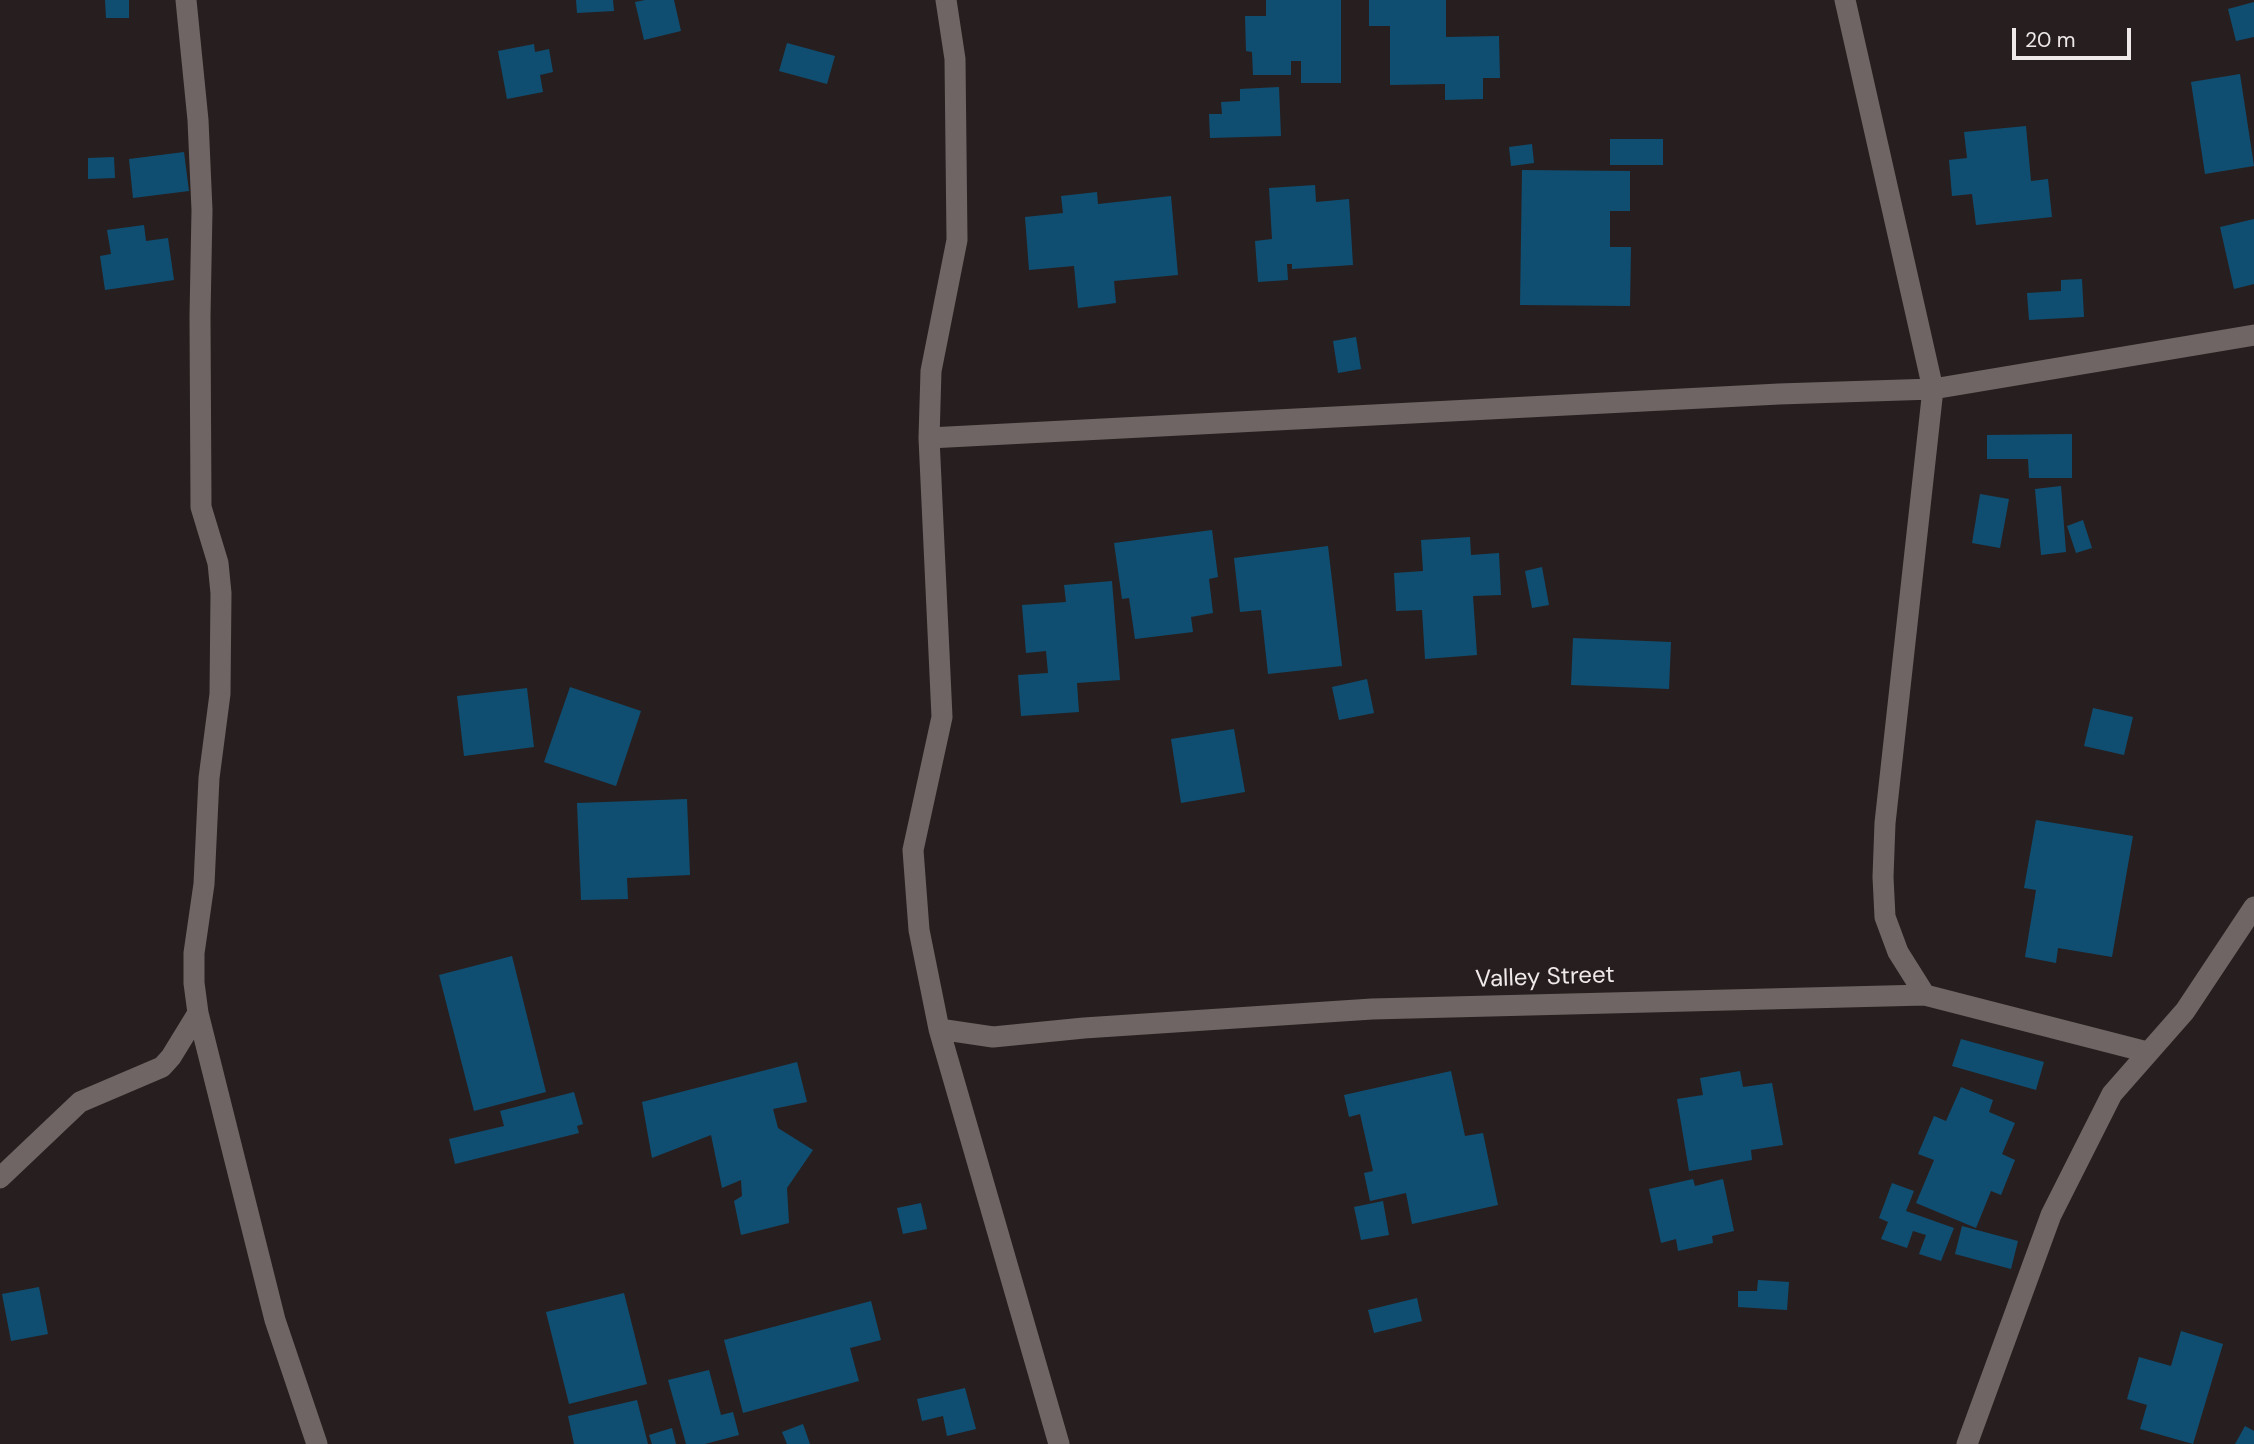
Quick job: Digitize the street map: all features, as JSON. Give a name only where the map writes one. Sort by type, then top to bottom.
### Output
[{"type":"street","points":[[186,0],[198,120],[202,211],[201,507],[218,563],[220,579],[220,694],[209,778],[204,884],[194,953],[194,983],[198,1013],[275,1320],[317,1444]]},
{"type":"street","points":[[946,0],[955,59],[957,240],[931,371],[929,438],[943,716],[913,850],[919,930],[939,1029],[1059,1444]]},
{"type":"street","points":[[1844,0],[1933,389],[1886,809],[1883,877],[1885,917],[1898,952],[1925,995]]},
{"type":"street","points":[[929,438],[1779,394],[1933,389],[2254,335]]},
{"type":"street","points":[[1968,1444],[2051,1215],[2112,1094],[2185,1011],[2254,907]]},
{"type":"street","name":"Valley Street","points":[[939,1029],[993,1037],[1110,1026],[1372,1009],[1925,995],[2147,1052]]},
{"type":"street","points":[[0,1178],[80,1102],[162,1067],[171,1058],[198,1013]]},
{"type":"building","points":[[105,0],[129,0],[129,18],[106,18]]},
{"type":"building","points":[[576,0],[613,0],[614,11],[577,13]]},
{"type":"building","points":[[674,0],[681,31],[644,40],[635,2]]},
{"type":"building","points":[[1266,0],[1341,0],[1341,83],[1301,83],[1301,61],[1291,61],[1291,75],[1253,75],[1252,52],[1246,51],[1245,16],[1266,16]]},
{"type":"building","points":[[1369,0],[1446,0],[1446,37],[1499,36],[1500,78],[1483,78],[1483,99],[1445,100],[1445,84],[1390,85],[1390,26],[1369,26]]},
{"type":"building","points":[[2254,2],[2254,37],[2236,41],[2228,9]]},
{"type":"building","points":[[787,43],[835,56],[827,84],[779,71]]},
{"type":"building","points":[[534,44],[535,52],[549,49],[553,72],[540,75],[543,92],[507,99],[498,51]]},
{"type":"building","points":[[2240,74],[2254,166],[2205,174],[2191,82]]},
{"type":"building","points":[[1279,87],[1281,136],[1210,138],[1209,114],[1222,114],[1221,102],[1240,101],[1240,89]]},
{"type":"building","points":[[2026,126],[2031,181],[2048,179],[2052,217],[1976,225],[1972,194],[1952,196],[1949,160],[1967,158],[1964,132]]},
{"type":"building","points":[[1610,139],[1663,139],[1663,165],[1610,165]]},
{"type":"building","points":[[1532,144],[1534,163],[1511,166],[1509,147]]},
{"type":"building","points":[[184,152],[189,191],[133,198],[129,159]]},
{"type":"building","points":[[114,157],[115,178],[88,179],[88,158]]},
{"type":"building","points":[[1522,170],[1630,171],[1630,211],[1610,211],[1610,247],[1631,247],[1630,306],[1520,305]]},
{"type":"building","points":[[1315,185],[1316,202],[1349,199],[1353,265],[1292,269],[1292,264],[1287,264],[1288,280],[1258,282],[1255,241],[1272,239],[1269,188]]},
{"type":"building","points":[[1097,192],[1098,204],[1171,196],[1178,275],[1114,281],[1116,303],[1078,308],[1074,266],[1029,270],[1025,217],[1063,213],[1061,196]]},
{"type":"building","points":[[2254,219],[2254,284],[2234,289],[2220,227]]},
{"type":"building","points":[[144,225],[146,241],[168,238],[174,280],[105,290],[100,256],[111,254],[107,230]]},
{"type":"building","points":[[2082,279],[2084,317],[2029,320],[2027,293],[2061,291],[2061,280]]},
{"type":"building","points":[[1356,337],[1361,369],[1338,373],[1333,341]]},
{"type":"building","points":[[2072,434],[2072,478],[2029,478],[2028,459],[1987,459],[1987,435]]},
{"type":"building","points":[[2061,486],[2066,552],[2041,555],[2035,489]]},
{"type":"building","points":[[1980,494],[2009,499],[2000,548],[1972,543]]},
{"type":"building","points":[[2083,520],[2092,548],[2076,553],[2067,526]]},
{"type":"building","points":[[1212,530],[1218,577],[1209,579],[1213,613],[1191,617],[1193,632],[1135,639],[1129,598],[1122,599],[1114,543]]},
{"type":"building","points":[[1470,537],[1471,555],[1499,553],[1501,595],[1473,596],[1477,655],[1425,659],[1422,610],[1396,611],[1394,573],[1423,571],[1421,540]]},
{"type":"building","points":[[1328,546],[1342,666],[1268,674],[1261,610],[1240,612],[1234,558]]},
{"type":"building","points":[[1542,567],[1549,605],[1532,608],[1525,571]]},
{"type":"building","points":[[1112,581],[1120,680],[1077,683],[1079,712],[1021,716],[1018,675],[1048,673],[1046,651],[1026,653],[1022,605],[1066,602],[1064,585]]},
{"type":"building","points":[[1573,638],[1671,642],[1669,689],[1571,685]]},
{"type":"building","points":[[1367,679],[1374,713],[1339,720],[1332,687]]},
{"type":"building","points":[[570,687],[641,711],[616,786],[544,762]]},
{"type":"building","points":[[527,688],[534,747],[464,756],[457,696]]},
{"type":"building","points":[[2093,708],[2133,717],[2124,755],[2084,746]]},
{"type":"building","points":[[1234,729],[1245,792],[1181,803],[1171,739]]},
{"type":"building","points":[[687,799],[690,875],[627,878],[628,899],[581,900],[577,803]]},
{"type":"building","points":[[2036,820],[2133,836],[2112,957],[2058,948],[2056,963],[2025,957],[2036,890],[2024,888]]},
{"type":"building","points":[[512,956],[546,1092],[474,1111],[439,975]]},
{"type":"building","points":[[1961,1039],[2044,1062],[2036,1090],[1952,1066]]},
{"type":"building","points":[[797,1062],[807,1102],[773,1109],[778,1128],[813,1150],[787,1188],[789,1223],[741,1235],[734,1201],[742,1196],[741,1180],[722,1188],[711,1135],[652,1158],[642,1102]]},
{"type":"building","points":[[1451,1071],[1465,1136],[1483,1133],[1498,1205],[1412,1224],[1406,1193],[1370,1201],[1364,1173],[1373,1171],[1360,1114],[1349,1117],[1344,1095]]},
{"type":"building","points":[[1740,1071],[1743,1087],[1772,1083],[1783,1145],[1751,1150],[1752,1160],[1689,1171],[1677,1099],[1703,1095],[1700,1078]]},
{"type":"building","points":[[1961,1087],[1993,1100],[1989,1112],[2015,1123],[2002,1154],[2015,1160],[2001,1195],[1991,1191],[1976,1228],[1916,1203],[1934,1160],[1918,1154],[1934,1116],[1946,1121]]},
{"type":"building","points":[[574,1092],[583,1124],[577,1126],[579,1133],[455,1164],[449,1139],[504,1126],[500,1111]]},
{"type":"building","points":[[1693,1179],[1695,1186],[1723,1179],[1734,1231],[1712,1236],[1713,1243],[1678,1251],[1676,1239],[1661,1243],[1649,1189]]},
{"type":"building","points":[[1892,1183],[1914,1191],[1906,1211],[1954,1228],[1941,1261],[1919,1254],[1926,1235],[1913,1231],[1907,1248],[1881,1239],[1888,1222],[1879,1218]]},
{"type":"building","points":[[1383,1201],[1389,1235],[1361,1240],[1354,1207]]},
{"type":"building","points":[[921,1203],[927,1229],[903,1234],[897,1208]]},
{"type":"building","points":[[1962,1226],[2018,1241],[2011,1269],[1955,1254]]},
{"type":"building","points":[[1758,1280],[1789,1282],[1787,1310],[1738,1307],[1738,1291],[1757,1291]]},
{"type":"building","points":[[39,1287],[48,1334],[11,1341],[2,1294]]},
{"type":"building","points":[[624,1293],[647,1384],[569,1404],[546,1312]]},
{"type":"building","points":[[1417,1298],[1422,1321],[1374,1333],[1368,1310]]},
{"type":"building","points":[[871,1301],[881,1340],[850,1348],[859,1381],[743,1413],[724,1340]]},
{"type":"building","points":[[2181,1331],[2223,1344],[2193,1444],[2140,1429],[2147,1405],[2127,1399],[2139,1357],[2171,1366]]},
{"type":"building","points":[[709,1370],[721,1415],[733,1412],[739,1435],[705,1444],[686,1444],[668,1380]]},
{"type":"building","points":[[965,1388],[976,1429],[947,1436],[943,1416],[922,1421],[917,1399]]},
{"type":"building","points":[[637,1400],[648,1444],[574,1444],[568,1416]]},
{"type":"building","points":[[803,1424],[810,1444],[787,1444],[782,1432]]},
{"type":"building","points":[[2245,1426],[2254,1431],[2254,1444],[2235,1444]]},
{"type":"building","points":[[672,1428],[676,1444],[652,1444],[649,1435]]}]
